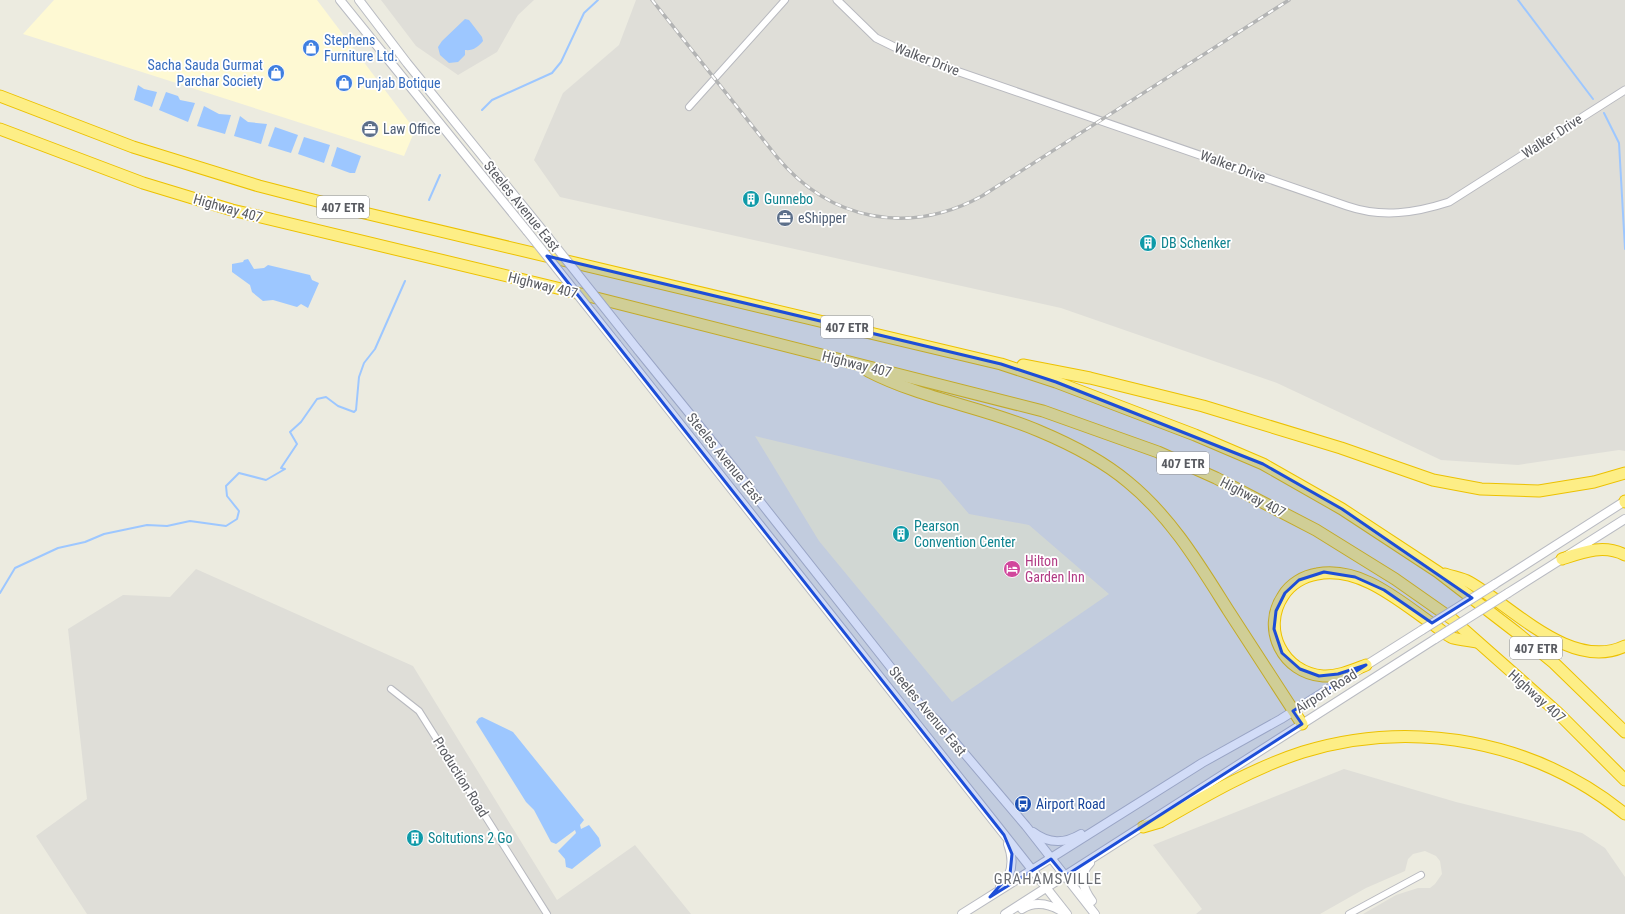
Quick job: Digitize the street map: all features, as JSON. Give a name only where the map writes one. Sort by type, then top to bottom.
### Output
[{"type":"highway","name":"Highway 407","points":[[0,96],[133,147],[259,186],[356,211],[1001,364],[1056,382],[1134,412],[1263,464],[1342,509],[1438,572],[1554,663],[1625,732]]},
{"type":"highway","name":"Highway 407","points":[[0,129],[143,183],[232,210],[553,287],[1043,411],[1158,452],[1209,475],[1316,530],[1368,562],[1452,620],[1557,712],[1625,780]]},
{"type":"highway","points":[[854,364],[890,383],[997,415],[1039,430],[1092,458],[1128,481],[1159,511],[1190,549],[1302,724]]},
{"type":"highway","points":[[1001,364],[1033,367],[1203,406],[1341,448],[1432,480],[1481,489],[1539,490],[1594,482],[1625,473]]},
{"type":"highway","points":[[1562,559],[1597,549],[1611,550],[1625,555]]},
{"type":"highway","points":[[1438,572],[1468,581],[1548,636],[1567,645],[1598,652],[1614,650],[1625,646]]},
{"type":"highway","points":[[1366,665],[1338,674],[1324,676],[1303,671],[1288,660],[1277,642],[1273,623],[1279,601],[1288,588],[1306,576],[1316,574],[1337,573],[1355,577],[1384,590],[1452,638],[1477,642]]},
{"type":"highway","points":[[1143,827],[1160,822],[1264,767],[1303,752],[1350,740],[1401,736],[1425,736],[1456,740],[1515,753],[1569,776],[1599,794],[1625,814]]},
{"type":"main road","name":"Steeles Avenue East","points":[[340,0],[617,344],[1066,914]]},
{"type":"main road","name":"Steeles Avenue East","points":[[359,0],[407,64],[737,472],[922,707],[937,721],[1026,826],[1096,914]]},
{"type":"main road","name":"Airport Road","points":[[962,914],[1202,763],[1293,711],[1625,501]]},
{"type":"main road","name":"Airport Road","points":[[1005,914],[1625,519]]},
{"type":"main road","points":[[1026,826],[1040,837],[1060,842],[1074,838],[1101,821],[1113,819]]},
{"type":"main road","points":[[990,897],[1006,882],[1011,867],[1012,854],[1004,835]]},
{"type":"main road","points":[[1096,914],[1096,906],[1084,889],[1083,881],[1086,868],[1101,854]]},
{"type":"main road","points":[[1014,914],[1034,904],[1053,906],[1066,914]]},
{"type":"street","points":[[690,107],[785,0]]},
{"type":"street","name":"Walker Drive","points":[[837,0],[876,38],[912,56],[1353,208],[1372,212],[1416,211],[1449,202],[1625,90]]},
{"type":"street","name":"Production Road","points":[[391,689],[419,711],[547,914]]},
{"type":"street","points":[[1349,914],[1421,875]]},
{"type":"highlighted area","points":[[547,256],[1001,364],[1056,382],[1263,464],[1342,509],[1472,598],[1432,623],[1384,590],[1355,577],[1324,572],[1299,580],[1285,593],[1276,611],[1274,629],[1282,653],[1300,669],[1319,676],[1338,674],[1366,665],[1293,711],[1302,724],[1065,876],[1051,859],[990,897],[1010,874],[1012,854],[1004,835]]},
{"type":"shaded area","points":[[54,0],[317,0],[415,130],[404,156],[23,34]]},
{"type":"shaded area","points":[[381,0],[534,0],[518,15],[497,52],[458,75],[416,46]]},
{"type":"shaded area","points":[[636,0],[1625,0],[1625,451],[1619,450],[1518,465],[1441,460],[1277,383],[1061,308],[560,197],[534,160],[563,93],[619,45]]},
{"type":"shaded area","points":[[755,436],[940,480],[969,514],[1029,525],[1109,594],[952,702],[819,541]]},
{"type":"shaded area","points":[[196,569],[413,666],[557,900],[635,845],[691,914],[87,914],[36,836],[87,799],[68,629],[123,595],[170,597]]},
{"type":"shaded area","points":[[1344,769],[1456,802],[1582,833],[1605,848],[1625,877],[1625,914],[1363,914],[1396,895],[1418,888],[1430,888],[1435,884],[1442,874],[1440,861],[1436,856],[1425,851],[1413,854],[1408,859],[1405,871],[1366,888],[1320,914],[1196,914],[1202,909],[1153,845]]},
{"type":"water","points":[[465,19],[469,20],[482,37],[483,41],[475,48],[465,50],[465,55],[458,62],[449,63],[440,55],[438,47],[442,41]]},
{"type":"water","points":[[138,85],[144,89],[157,92],[152,107],[134,100]]},
{"type":"water","points":[[166,92],[178,96],[180,100],[195,103],[188,122],[159,110]]},
{"type":"water","points":[[204,106],[219,114],[231,115],[225,134],[197,126]]},
{"type":"water","points":[[240,116],[248,122],[267,124],[261,144],[234,136]]},
{"type":"water","points":[[275,127],[298,135],[291,153],[268,146]]},
{"type":"water","points":[[304,137],[330,145],[324,163],[298,154]]},
{"type":"water","points":[[337,147],[361,156],[355,173],[350,173],[331,166]]},
{"type":"water","points":[[248,259],[254,269],[264,268],[268,265],[310,275],[312,280],[319,283],[308,308],[301,304],[297,307],[273,300],[263,301],[252,292],[250,285],[232,272],[232,264],[243,262],[244,260]]},
{"type":"water","points":[[482,717],[513,732],[584,820],[580,825],[581,829],[589,825],[599,838],[601,846],[572,869],[566,867],[565,859],[558,851],[576,833],[575,830],[556,844],[551,842],[534,810],[526,802],[476,722]]},
{"type":"waterway","points":[[482,110],[492,100],[552,73],[561,62],[584,13],[598,0]]},
{"type":"waterway","points":[[1518,0],[1593,99]]},
{"type":"waterway","points":[[1604,113],[1619,143],[1625,249]]},
{"type":"waterway","points":[[429,200],[440,175]]},
{"type":"waterway","points":[[0,593],[15,568],[58,548],[85,542],[104,534],[147,525],[167,526],[190,521],[226,526],[237,519],[239,511],[227,496],[226,486],[239,473],[266,480],[285,469],[281,468],[297,444],[290,432],[301,422],[317,399],[326,397],[338,406],[354,412],[356,410],[359,377],[364,363],[375,349],[405,281]]},
{"type":"railway","points":[[652,0],[777,157],[798,179],[821,196],[846,208],[872,216],[899,218],[927,216],[954,208],[982,196],[1289,0]]},
{"type":"place","name":"Stephens Furniture Ltd.","points":[[311,48]]},
{"type":"place","name":"Sacha Sauda Gurmat Parchar Society","points":[[276,73]]},
{"type":"place","name":"Punjab Botique","points":[[344,83]]},
{"type":"place","name":"Law Office","points":[[370,129]]},
{"type":"place","name":"Gunnebo","points":[[751,199]]},
{"type":"place","name":"eShipper","points":[[785,218]]},
{"type":"place","name":"DB Schenker","points":[[1148,243]]},
{"type":"place","name":"Pearson Convention Center","points":[[901,534]]},
{"type":"place","name":"Hilton Garden Inn","points":[[1012,569]]},
{"type":"place","name":"Airport Road","points":[[1023,804]]},
{"type":"place","name":"Soltutions 2 Go","points":[[415,838]]},
{"type":"district","name":"GRAHAMSVILLE","points":[[1048,879]]}]
